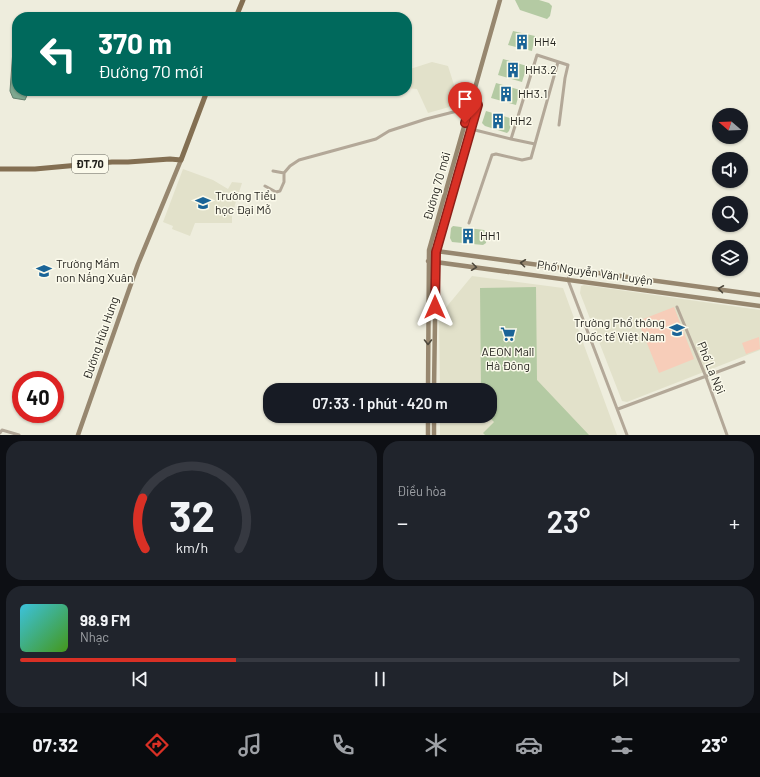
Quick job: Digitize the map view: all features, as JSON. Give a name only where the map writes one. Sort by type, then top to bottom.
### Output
[{"type":"main road","points":[[238,12],[243,0]]},
{"type":"main road","name":"Đường 70 mới","points":[[433,383],[431,371],[429,250],[500,0]]},
{"type":"main road","name":"Đường 70 mới","points":[[431,371],[436,252],[478,105],[474,93]]},
{"type":"main road","points":[[181,160],[205,96]]},
{"type":"main road","name":"ĐT.70","points":[[0,169],[35,169],[112,162],[170,159],[181,160]]},
{"type":"main road","name":"Đường Hữu Hưng","points":[[78,435],[138,264],[181,160]]},
{"type":"main road","name":"Phố Nguyễn Văn Luyện","points":[[429,250],[760,295]]},
{"type":"main road","name":"Phố Nguyễn Văn Luyện","points":[[428,261],[760,306]]},
{"type":"main road","points":[[666,293],[667,282]]},
{"type":"main road","points":[[688,296],[690,285]]},
{"type":"main road","points":[[429,383],[431,371]]},
{"type":"main road","points":[[428,423],[428,435]]},
{"type":"main road","points":[[434,423],[434,435]]},
{"type":"street","points":[[511,139],[537,55],[568,65],[559,125]]},
{"type":"street","points":[[469,223],[492,155],[496,154],[522,160],[531,158],[558,62]]},
{"type":"street","points":[[265,186],[276,192],[280,191],[284,182],[284,173],[290,166],[299,160],[376,139],[389,131],[432,117],[469,108]]},
{"type":"street","points":[[471,129],[535,144]]},
{"type":"street","points":[[273,171],[284,173]]},
{"type":"street","points":[[570,269],[568,280],[627,435]]},
{"type":"street","name":"Phố La Nội","points":[[677,308],[706,377],[727,435]]},
{"type":"street","points":[[618,409],[744,362]]},
{"type":"street","points":[[0,433],[2,430],[19,435]]},
{"type":"shaded area","points":[[432,62],[448,66],[460,104],[428,113],[417,89],[412,88],[412,68]]},
{"type":"shaded area","points":[[12,64],[12,96],[10,91]]},
{"type":"shaded area","points":[[12,96],[27,96],[25,100],[13,98]]},
{"type":"shaded area","name":"Trường Tiểu học Đại Mỗ","points":[[183,169],[213,180],[228,189],[232,182],[242,183],[232,214],[232,223],[195,223],[190,236],[172,229],[173,226],[163,222]]},
{"type":"shaded area","points":[[472,276],[563,288],[617,435],[440,435],[440,423],[497,423],[497,383],[440,383],[439,316]]},
{"type":"shaded area","name":"Trường Phổ thông Quốc tế Việt Nam","points":[[584,285],[760,310],[760,350],[627,402],[622,401],[580,293],[581,286]]},
{"type":"shaded area","points":[[674,307],[694,359],[659,373],[638,321]]},
{"type":"shaded area","points":[[759,337],[760,349],[746,354],[742,343]]},
{"type":"building","points":[[515,0],[539,0],[549,3],[552,6],[550,16],[547,19],[520,10]]},
{"type":"building","name":"HH4","points":[[513,31],[535,36],[532,51],[508,45]]},
{"type":"building","name":"HH3.2","points":[[503,59],[527,66],[522,82],[498,75]]},
{"type":"building","name":"HH3.1","points":[[496,83],[520,90],[516,105],[491,98]]},
{"type":"building","name":"HH2","points":[[486,111],[513,119],[509,131],[507,133],[485,126],[482,123]]},
{"type":"building","name":"HH1","points":[[453,226],[484,230],[487,233],[486,243],[483,245],[452,242],[450,238],[451,228]]},
{"type":"building","name":"AEON Mall Hà Đông","points":[[536,287],[537,380],[589,435],[485,435],[483,433],[493,423],[497,423],[497,383],[481,383],[480,288]]},
{"type":"place","name":"HH4","points":[[522,42]]},
{"type":"place","name":"HH3.2","points":[[513,70]]},
{"type":"place","name":"HH3.1","points":[[506,94]]},
{"type":"place","name":"HH2","points":[[498,121]]},
{"type":"place","name":"Trường Tiểu học Đại Mỗ","points":[[203,203]]},
{"type":"place","name":"HH1","points":[[468,236]]},
{"type":"place","name":"Trường Mầm non Nắng Xuân","points":[[44,271]]},
{"type":"place","name":"Trường Phổ thông Quốc tế Việt Nam","points":[[677,330]]},
{"type":"place","name":"AEON Mall Hà Đông","points":[[508,334]]},
{"type":"route","points":[[435,307],[436,252],[478,105],[474,93],[465,123]]}]
